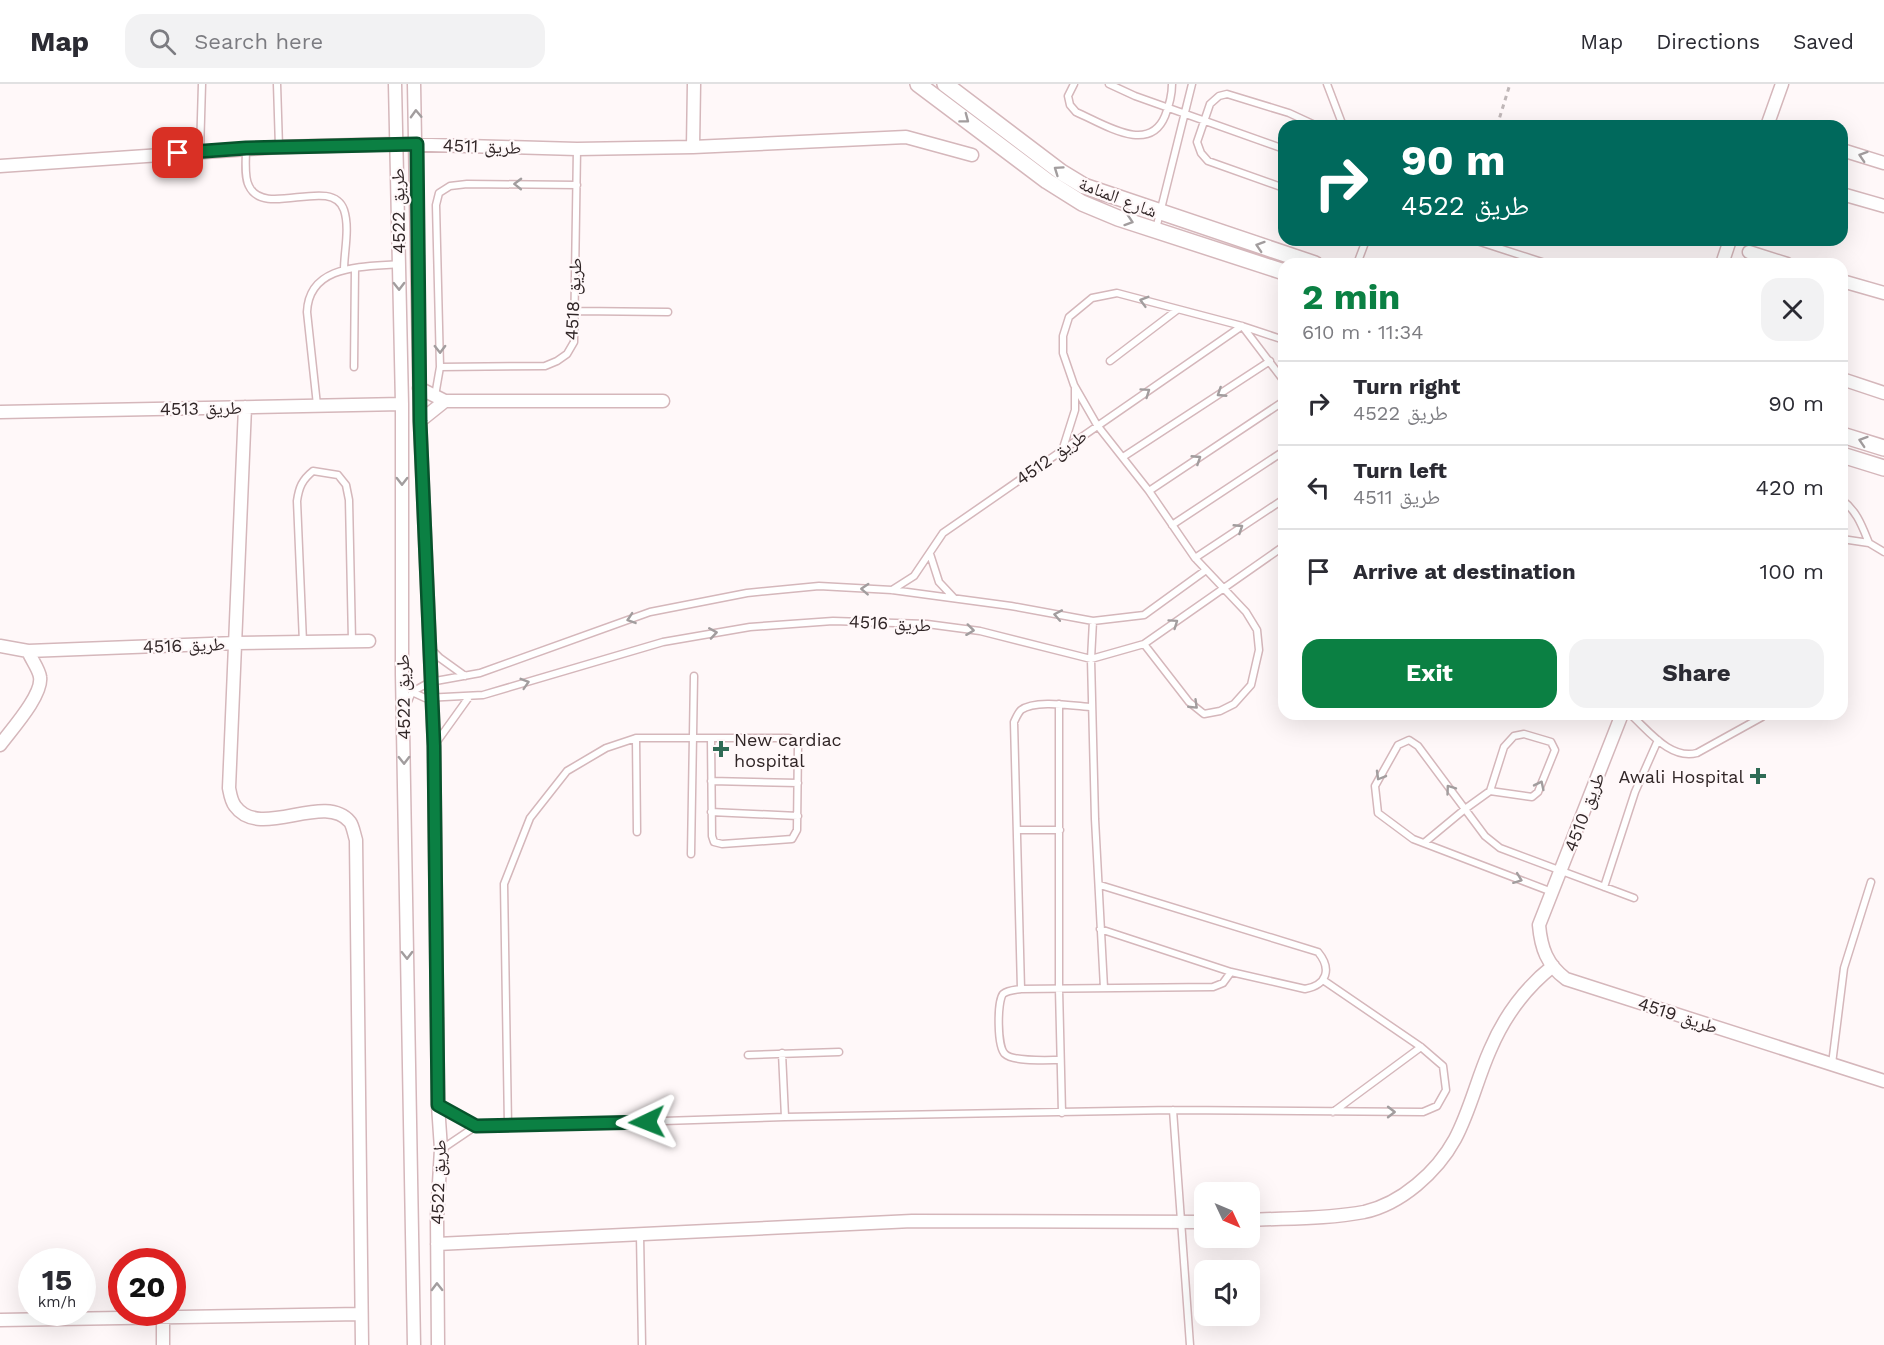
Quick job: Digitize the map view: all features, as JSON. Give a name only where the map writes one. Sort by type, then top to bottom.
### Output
[{"type":"street","name":"طريق 4522","points":[[395,84],[402,404],[402,674],[414,1345]]},
{"type":"street","name":"طريق 4522","points":[[414,84],[417,144],[419,388],[434,746],[438,1105],[441,1149],[437,1244],[438,1345]]},
{"type":"street","points":[[693,147],[694,84]]},
{"type":"street","name":"شارع المنامة","points":[[945,84],[1061,172],[1101,193],[1297,258]]},
{"type":"street","points":[[1770,120],[1782,84]]},
{"type":"street","name":"شارع المنامة","points":[[920,85],[1047,181],[1073,197],[1118,218],[1278,270]]},
{"type":"street","name":"طريق 4511","points":[[0,166],[246,148],[396,144],[577,148],[693,147],[906,137],[972,155]]},
{"type":"street","points":[[1848,152],[1884,163]]},
{"type":"street","points":[[1848,196],[1884,206]]},
{"type":"street","points":[[1749,252],[1768,258]]},
{"type":"street","points":[[1848,282],[1884,293]]},
{"type":"street","points":[[1848,382],[1884,393]]},
{"type":"street","points":[[419,388],[440,398],[663,401]]},
{"type":"street","points":[[420,421],[440,398]]},
{"type":"street","name":"طريق 4513","points":[[0,412],[402,404]]},
{"type":"street","points":[[245,407],[229,788],[234,805],[247,817],[268,819],[327,812],[340,814],[351,823],[356,840],[362,1345]]},
{"type":"street","points":[[1848,437],[1884,448]]},
{"type":"street","points":[[1848,457],[1884,468]]},
{"type":"street","name":"طريق 4516","points":[[0,646],[28,651],[236,643],[369,641]]},
{"type":"street","points":[[0,745],[34,698],[39,686],[40,676],[28,651]]},
{"type":"street","name":"طريق 4510","points":[[1561,870],[1620,720]]},
{"type":"street","name":"طريق 4519","points":[[1561,870],[1539,925],[1540,942],[1546,959],[1566,979],[1884,1081]]},
{"type":"street","points":[[1260,1219],[1365,1211],[1403,1196],[1428,1174],[1454,1140],[1491,1048],[1514,1006],[1536,980],[1553,966]]},
{"type":"street","points":[[437,1244],[912,1221],[1194,1222]]},
{"type":"street","points":[[186,1318],[360,1314]]},
{"type":"street","points":[[0,1320],[108,1319]]},
{"type":"street","points":[[163,1326],[163,1345]]},
{"type":"lane","points":[[200,152],[202,84]]},
{"type":"lane","points":[[277,84],[279,147]]},
{"type":"lane","points":[[1074,84],[1068,96],[1070,105],[1076,112],[1131,135],[1143,136],[1153,134],[1161,127],[1168,108],[1172,84]]},
{"type":"lane","points":[[1109,84],[1168,108],[1278,147]]},
{"type":"lane","points":[[1155,230],[1192,84]]},
{"type":"lane","points":[[1328,84],[1341,120]]},
{"type":"lane","points":[[1278,186],[1208,161],[1201,153],[1197,142],[1210,104],[1219,96],[1227,94],[1289,113],[1304,120]]},
{"type":"lane","points":[[246,148],[248,185],[253,192],[263,198],[326,196],[336,199],[343,208],[346,218],[344,270]]},
{"type":"lane","name":"طريق 4518","points":[[440,367],[545,366],[567,354],[574,342],[576,311],[577,148]]},
{"type":"lane","points":[[440,398],[436,205],[439,193],[450,186],[468,184],[577,185]]},
{"type":"lane","points":[[1492,246],[1530,258]]},
{"type":"lane","points":[[317,405],[307,297],[322,279],[344,270],[399,264]]},
{"type":"lane","points":[[354,367],[355,268]]},
{"type":"lane","name":"طريق 4512","points":[[892,590],[914,576],[943,533],[1097,425],[1074,385],[1063,353],[1063,336],[1069,317],[1092,298],[1117,293],[1242,326],[1278,338]]},
{"type":"lane","points":[[1110,361],[1177,310]]},
{"type":"lane","points":[[576,311],[668,312]]},
{"type":"lane","points":[[1144,644],[1196,709],[1204,714],[1220,711],[1234,704],[1251,686],[1259,650],[1257,630],[1246,612],[1195,558],[1149,491],[1097,425],[1242,326],[1278,372]]},
{"type":"lane","points":[[1123,457],[1270,361]]},
{"type":"lane","points":[[1063,449],[1075,410],[1074,385]]},
{"type":"lane","points":[[1149,491],[1278,405]]},
{"type":"lane","points":[[1173,525],[1278,455]]},
{"type":"lane","points":[[303,642],[297,501],[299,488],[313,471],[338,476],[346,485],[349,500],[352,641]]},
{"type":"lane","points":[[1195,558],[1278,503]]},
{"type":"lane","points":[[1848,504],[1861,522],[1869,543]]},
{"type":"lane","points":[[1848,540],[1869,543],[1884,552]]},
{"type":"lane","name":"طريق 4516","points":[[412,692],[431,697],[483,696],[663,642],[750,627],[833,621],[927,624],[980,631],[1091,659],[1144,644],[1278,550]]},
{"type":"lane","points":[[930,554],[939,582],[955,599]]},
{"type":"lane","name":"طريق 4516","points":[[412,692],[430,682],[465,676],[661,610],[747,593],[819,586],[892,590],[1011,606],[1093,621],[1144,615],[1206,570]]},
{"type":"lane","points":[[1093,621],[1091,659],[1095,819],[1104,988]]},
{"type":"lane","points":[[429,646],[440,658],[465,676]]},
{"type":"lane","points":[[402,674],[412,692],[403,713]]},
{"type":"lane","points":[[691,854],[694,676]]},
{"type":"lane","points":[[434,746],[453,716],[469,697]]},
{"type":"lane","points":[[1021,989],[1014,722],[1020,712],[1029,706],[1059,704],[1092,707]]},
{"type":"lane","points":[[1059,704],[1059,989],[1062,1113]]},
{"type":"lane","points":[[1636,720],[1675,754],[1686,756],[1697,753],[1757,720]]},
{"type":"lane","points":[[1424,843],[1490,791],[1504,747],[1514,736],[1524,734],[1551,742],[1555,750],[1538,792],[1532,797],[1490,791]]},
{"type":"lane","points":[[636,738],[637,832]]},
{"type":"lane","points":[[508,1126],[504,884],[530,818],[567,771],[606,748],[636,738],[693,739],[711,738],[794,739],[798,743],[796,836],[792,839],[722,844],[714,842],[711,812],[711,738]]},
{"type":"lane","points":[[1552,892],[1413,839],[1378,813],[1375,786],[1398,745],[1409,740],[1419,746],[1485,836],[1500,848],[1561,870]]},
{"type":"lane","points":[[1604,887],[1635,792],[1658,740]]},
{"type":"lane","points":[[711,781],[798,783]]},
{"type":"lane","points":[[711,812],[798,816]]},
{"type":"lane","points":[[1017,830],[1060,830]]},
{"type":"lane","name":"طريق 4510","points":[[1561,870],[1634,898]]},
{"type":"lane","points":[[1832,1064],[1845,968],[1871,882]]},
{"type":"lane","points":[[1100,885],[1318,952],[1324,960],[1326,970],[1323,980],[1315,987],[1305,989],[1231,972],[1100,928]]},
{"type":"lane","points":[[1060,1060],[1011,1058],[1004,1053],[1000,1046],[999,1004],[1002,996],[1008,991],[1213,987],[1223,983],[1231,972]]},
{"type":"lane","points":[[438,1105],[476,1126],[785,1117],[1173,1110],[1423,1112],[1437,1106],[1446,1089],[1443,1066],[1421,1047],[1323,980]]},
{"type":"lane","points":[[1332,1113],[1421,1047]]},
{"type":"lane","points":[[748,1055],[839,1052]]},
{"type":"lane","points":[[782,1053],[785,1117]]},
{"type":"lane","points":[[1173,1110],[1190,1345]]},
{"type":"lane","points":[[441,1149],[476,1126]]},
{"type":"lane","points":[[640,1235],[642,1345]]},
{"type":"path","points":[[1499,120],[1510,84]]},
{"type":"place","name":"New cardiac hospital","points":[[721,749]]},
{"type":"place","name":"Awali Hospital","points":[[1758,776]]},
{"type":"route","points":[[178,153],[246,148],[417,144],[420,421],[434,746],[438,1105],[476,1126],[647,1122]]}]
